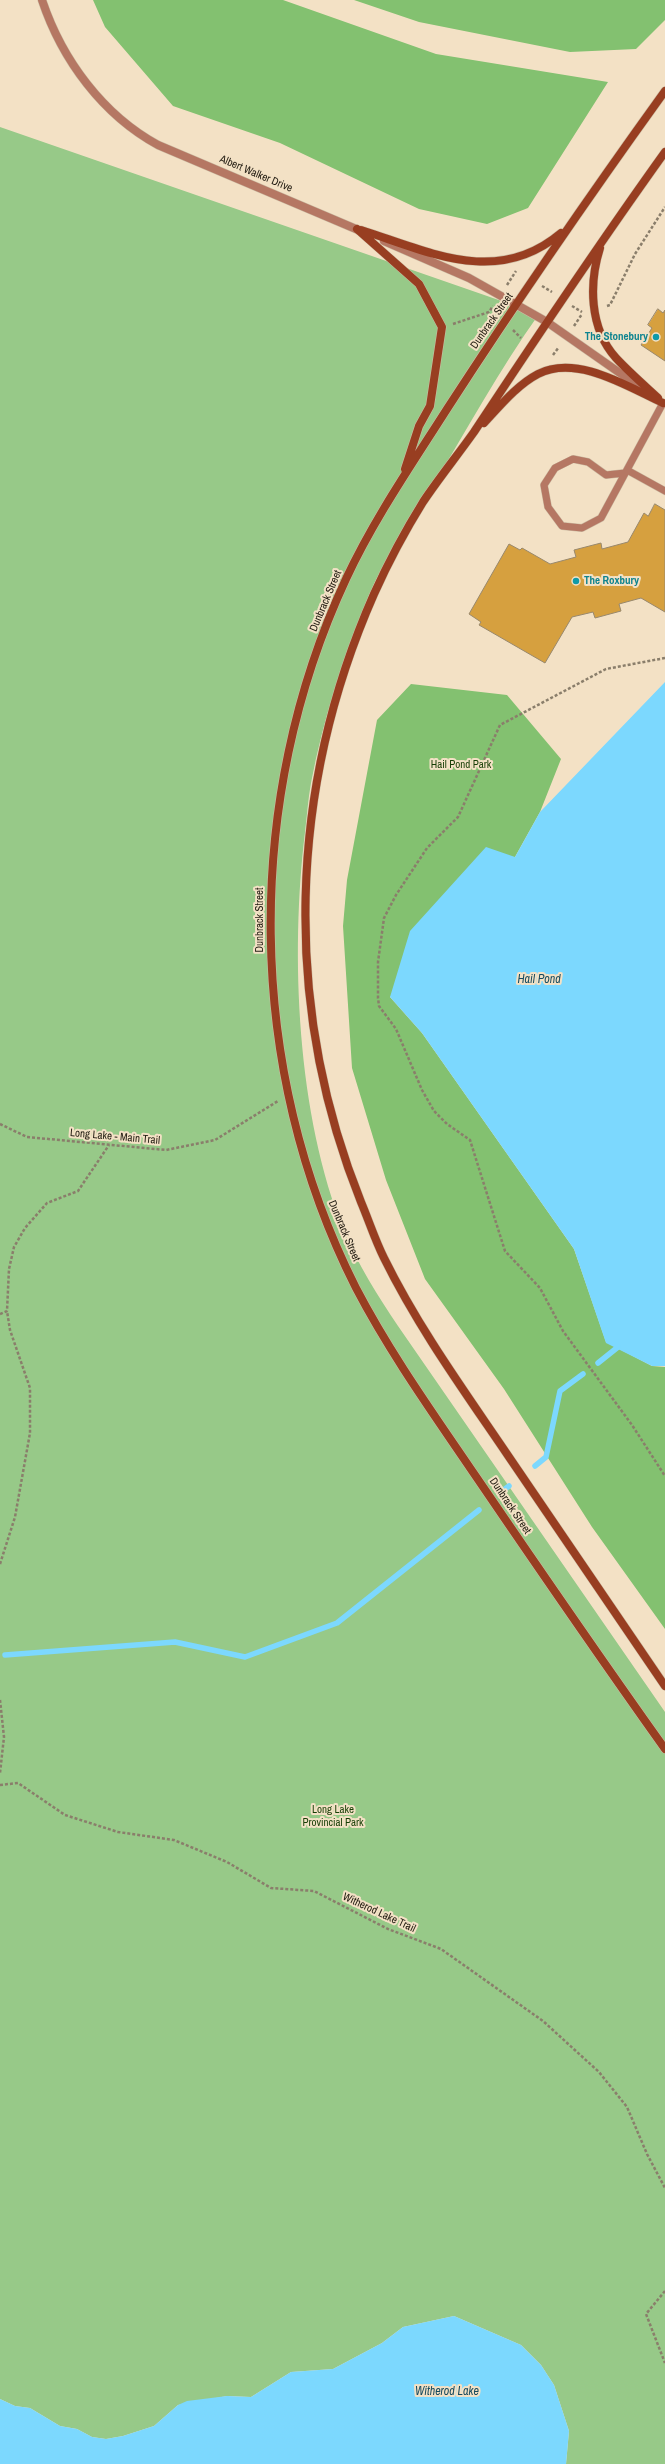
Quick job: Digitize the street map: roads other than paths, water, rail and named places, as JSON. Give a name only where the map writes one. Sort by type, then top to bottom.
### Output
[{"type":"main road","name":"Dunbrack Street","points":[[665,91],[568,225],[517,305],[467,377],[401,481],[362,548],[333,609],[310,672],[284,771],[272,874],[271,942],[276,1017],[289,1094],[302,1149],[326,1219],[347,1267],[374,1320],[436,1418],[665,1748]]},
{"type":"main road","points":[[665,152],[605,236],[472,434],[424,502],[398,547],[374,595],[337,693],[324,742],[308,848],[305,952],[310,1012],[318,1056],[344,1158],[382,1255],[433,1346],[665,1686]]},
{"type":"main road","points":[[357,229],[452,259],[476,263],[500,262],[529,254],[560,234],[568,225]]},
{"type":"main road","points":[[357,229],[419,284],[442,327],[430,406],[419,426],[401,481]]},
{"type":"main road","points":[[605,236],[594,269],[594,312],[604,341],[615,357],[664,403]]},
{"type":"main road","points":[[472,434],[518,389],[539,374],[554,369],[576,368],[601,375],[664,403]]},
{"type":"street","name":"Albert Walker Drive","points":[[42,0],[56,34],[78,72],[106,105],[142,136],[158,145],[470,278],[547,322],[664,403]]},
{"type":"lane","points":[[664,403],[626,472],[601,518],[582,528],[562,526],[548,507],[544,485],[555,468],[573,459],[588,462],[606,475],[626,472],[665,491]]},
{"type":"water","name":"Hail Pond","points":[[665,682],[665,1366],[652,1366],[606,1343],[574,1249],[422,1033],[390,997],[410,931],[486,847],[515,857],[540,812]]},
{"type":"water","name":"Witherod Lake","points":[[454,2316],[521,2345],[541,2365],[554,2385],[569,2431],[566,2464],[0,2464],[0,2399],[15,2406],[30,2408],[60,2426],[77,2429],[92,2437],[106,2439],[123,2436],[154,2426],[178,2405],[187,2401],[227,2396],[251,2397],[291,2372],[333,2369],[382,2343],[403,2327]]},
{"type":"waterway","points":[[598,1363],[618,1347]]},
{"type":"waterway","points":[[535,1466],[546,1457],[560,1391],[583,1374]]},
{"type":"waterway","points":[[505,1489],[509,1486]]},
{"type":"waterway","points":[[5,1655],[175,1642],[245,1657],[337,1623],[479,1510]]},
{"type":"place","name":"The Stonebury","points":[[656,337]]},
{"type":"place","name":"The Roxbury","points":[[576,581]]},
{"type":"park label","name":"Hail Pond Park","points":[[461,765]]},
{"type":"park label","name":"Long Lake Provincial Park","points":[[333,1816]]}]
